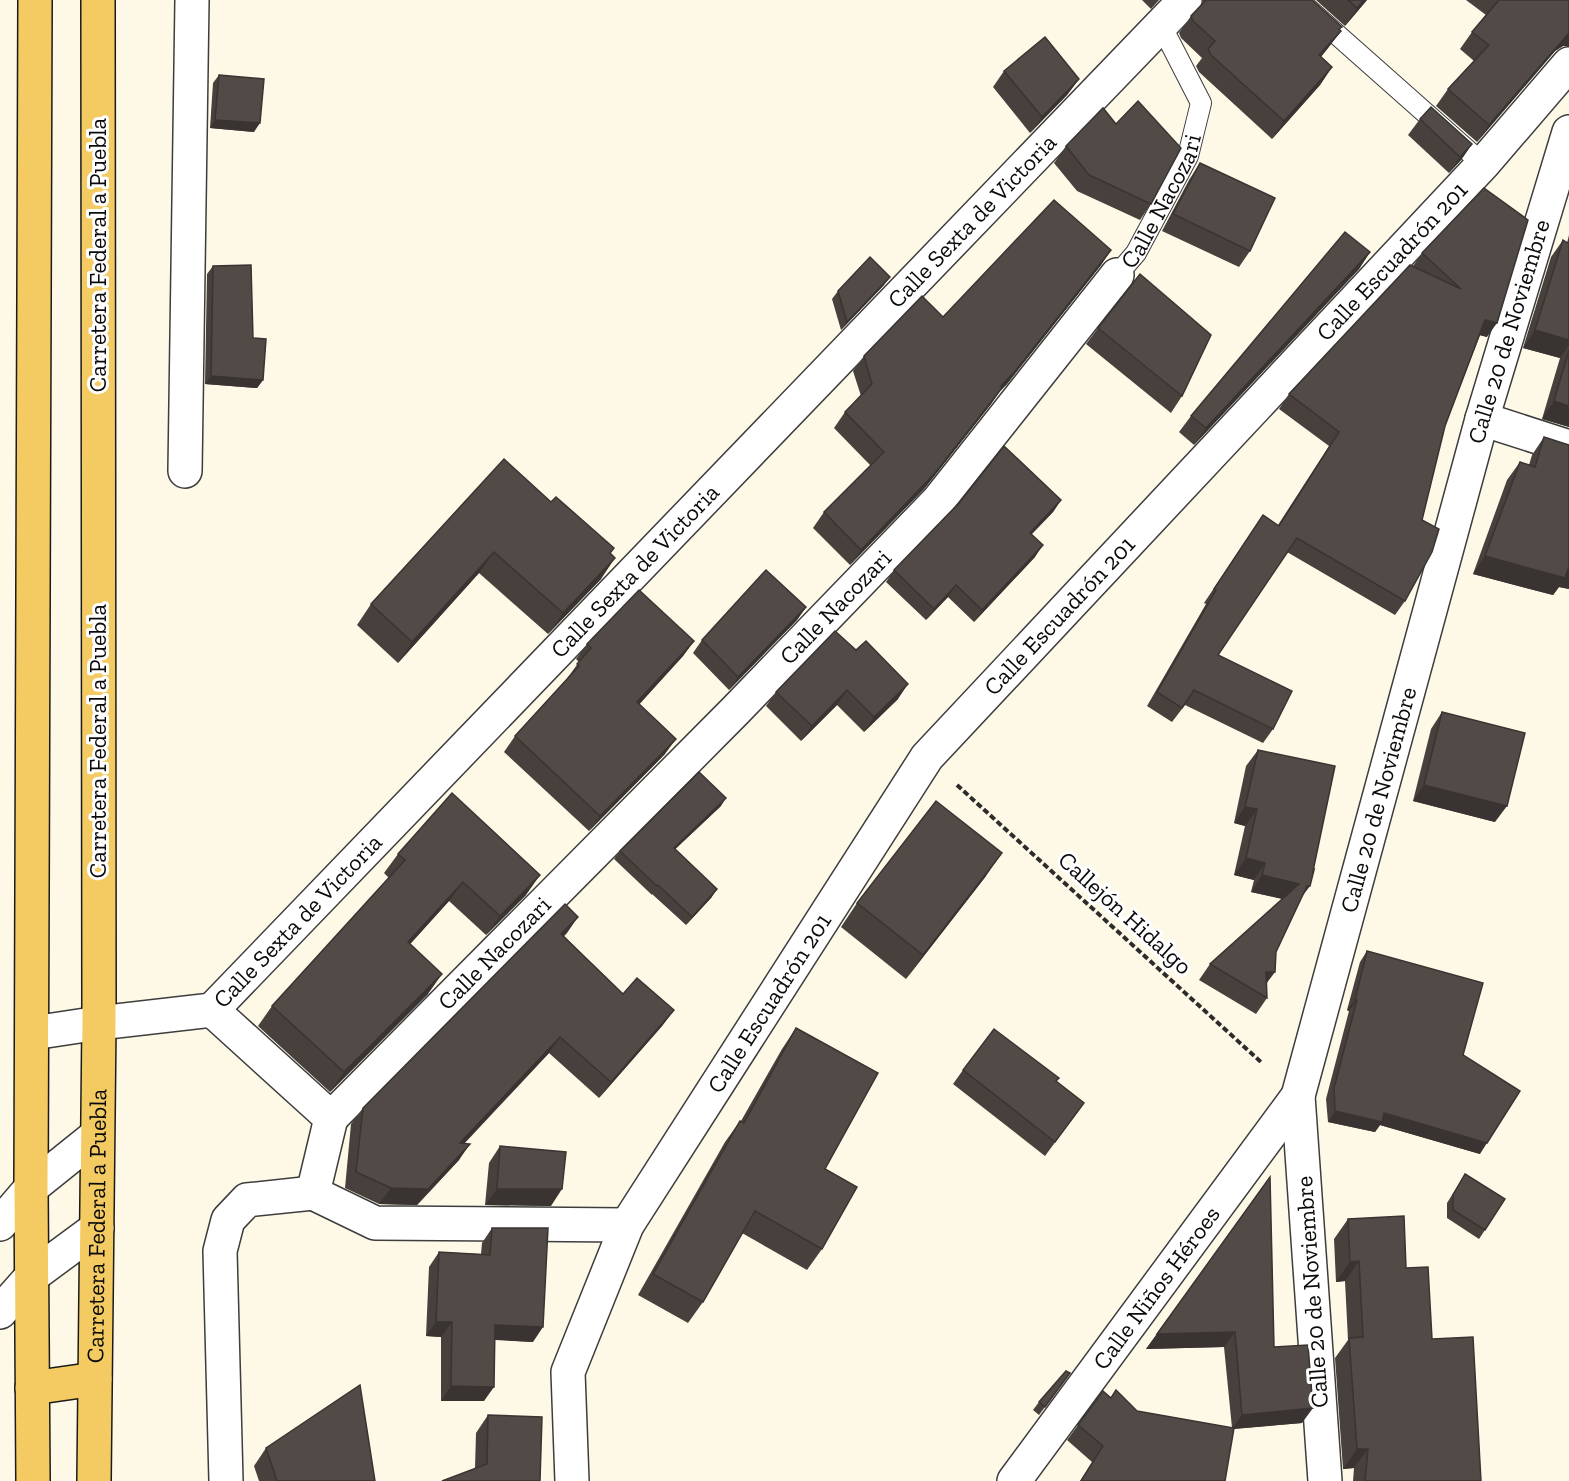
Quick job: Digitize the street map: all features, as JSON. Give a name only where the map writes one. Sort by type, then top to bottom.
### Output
[{"type":"main road","points":[[33,1481],[31,1188],[35,0]]},
{"type":"main road","name":"Carretera Federal a Puebla","points":[[94,1481],[99,1023],[98,0]]},
{"type":"main road","points":[[32,1388],[95,1378]]},
{"type":"street","points":[[185,471],[192,0]]},
{"type":"street","name":"Calle Sexta de Victoria","points":[[33,1033],[212,1010],[1185,0]]},
{"type":"street","name":"Calle Escuadrón 201","points":[[572,1481],[568,1372],[627,1226],[927,758],[1483,164],[1569,64]]},
{"type":"street","name":"Calle 20 de Noviembre","points":[[1325,1481],[1298,1096],[1482,419],[1569,132]]},
{"type":"street","name":"Calle Nacozari","points":[[332,1118],[735,711],[938,501],[1117,275]]},
{"type":"street","points":[[1482,419],[1569,447]]},
{"type":"street","points":[[212,1010],[332,1118],[313,1193]]},
{"type":"street","name":"Calle Niños Héroes","points":[[1014,1481],[1298,1096]]},
{"type":"street","points":[[0,1224],[31,1188],[97,1136]]},
{"type":"street","points":[[226,1481],[220,1251],[228,1220],[246,1200],[313,1193],[375,1223],[627,1226]]},
{"type":"street","points":[[0,1312],[32,1276],[97,1228]]},
{"type":"lane","points":[[1298,0],[1483,164]]},
{"type":"lane","name":"Calle Nacozari","points":[[1117,275],[1136,253],[1188,156],[1202,103],[1161,24]]},
{"type":"path","name":"Callejón Hidalgo","points":[[927,758],[1298,1096]]},
{"type":"building","points":[[1206,0],[1312,0],[1342,27],[1319,55],[1332,67],[1284,121],[1211,55],[1208,49],[1215,41],[1193,21],[1191,16]]},
{"type":"building","points":[[1348,0],[1364,0],[1357,8]]},
{"type":"building","points":[[1499,0],[1569,0],[1569,33],[1489,125],[1448,89],[1489,45],[1472,32]]},
{"type":"building","points":[[1045,37],[1079,79],[1042,117],[1004,71]]},
{"type":"building","points":[[219,75],[264,79],[260,123],[215,120]]},
{"type":"building","points":[[1138,101],[1181,148],[1151,204],[1089,175],[1066,146],[1103,108],[1116,124]]},
{"type":"building","points":[[1431,107],[1472,144],[1460,157],[1420,119]]},
{"type":"building","points":[[1200,163],[1275,198],[1250,251],[1173,214]]},
{"type":"building","points":[[1484,188],[1528,220],[1497,323],[1485,320],[1445,426],[1422,520],[1439,529],[1432,552],[1405,601],[1297,538],[1218,655],[1292,691],[1273,729],[1194,690],[1182,708],[1157,692],[1216,590],[1214,589],[1263,515],[1279,526],[1339,432],[1289,394],[1410,265],[1461,289],[1422,253]]},
{"type":"building","points":[[1054,200],[1111,250],[1001,386],[1002,388],[935,473],[861,550],[824,512],[884,452],[845,412],[872,384],[864,356],[922,296],[943,317]]},
{"type":"building","points":[[1345,232],[1370,252],[1206,428],[1191,416]]},
{"type":"building","points":[[1563,240],[1569,244],[1569,340],[1535,330]]},
{"type":"building","points":[[870,257],[890,277],[847,322],[838,291]]},
{"type":"building","points":[[251,265],[253,338],[266,339],[263,380],[211,376],[213,266]]},
{"type":"building","points":[[1140,274],[1211,335],[1182,396],[1098,328]]},
{"type":"building","points":[[1569,350],[1569,406],[1554,401]]},
{"type":"building","points":[[1544,437],[1569,445],[1569,569],[1565,578],[1485,556],[1520,462],[1535,467]]},
{"type":"building","points":[[1004,446],[1061,500],[1030,533],[1043,545],[982,610],[956,585],[934,609],[894,570],[960,502]]},
{"type":"building","points":[[504,459],[551,502],[556,497],[614,548],[610,553],[615,558],[563,613],[494,552],[412,642],[371,604]]},
{"type":"building","points":[[766,570],[806,607],[738,677],[702,640]]},
{"type":"building","points":[[639,590],[694,641],[637,702],[676,739],[600,816],[515,736],[579,666],[577,664],[591,648],[587,644]]},
{"type":"building","points":[[835,631],[856,650],[866,641],[908,684],[874,717],[847,690],[812,726],[776,692]]},
{"type":"building","points":[[1442,712],[1525,733],[1507,806],[1424,785]]},
{"type":"building","points":[[1258,750],[1335,766],[1310,886],[1307,886],[1276,952],[1275,972],[1266,972],[1267,998],[1210,964],[1299,884],[1262,875],[1265,863],[1246,858],[1257,809],[1245,807]]},
{"type":"building","points":[[699,772],[726,798],[674,848],[717,889],[692,917],[620,851]]},
{"type":"building","points":[[452,793],[540,875],[500,916],[463,882],[408,942],[442,974],[344,1072],[272,1006],[405,860],[398,854]]},
{"type":"building","points":[[936,801],[1002,853],[923,955],[857,903]]},
{"type":"building","points":[[565,904],[578,917],[561,934],[623,994],[637,978],[674,1010],[611,1082],[560,1037],[460,1143],[470,1144],[428,1189],[391,1188],[356,1172],[363,1108]]},
{"type":"building","points":[[1367,951],[1483,983],[1463,1055],[1520,1091],[1487,1143],[1384,1113],[1382,1122],[1335,1111],[1334,1088]]},
{"type":"building","points":[[796,1028],[878,1073],[825,1169],[857,1187],[822,1249],[755,1211],[703,1302],[653,1274],[740,1121],[744,1123]]},
{"type":"building","points":[[994,1029],[1059,1078],[1056,1081],[1084,1103],[1055,1142],[963,1070]]},
{"type":"building","points":[[500,1146],[566,1152],[562,1189],[497,1189]]},
{"type":"building","points":[[1465,1174],[1505,1199],[1485,1230],[1453,1210],[1453,1195]]},
{"type":"building","points":[[1270,1177],[1274,1347],[1308,1345],[1313,1408],[1242,1415],[1235,1332],[1157,1334]]},
{"type":"building","points":[[1404,1216],[1406,1268],[1428,1267],[1432,1339],[1473,1337],[1481,1481],[1365,1481],[1368,1449],[1357,1449],[1349,1338],[1363,1337],[1359,1261],[1350,1262],[1348,1219]]},
{"type":"building","points":[[492,1228],[548,1228],[543,1327],[495,1325],[494,1387],[451,1386],[452,1322],[436,1322],[439,1252],[490,1255]]},
{"type":"building","points":[[1066,1371],[1070,1373],[1045,1407],[1039,1402]]},
{"type":"building","points":[[360,1385],[375,1481],[277,1481],[266,1448]]},
{"type":"building","points":[[1116,1390],[1137,1411],[1234,1428],[1225,1481],[1081,1481],[1103,1446],[1078,1425],[1103,1391],[1111,1398]]},
{"type":"building","points":[[488,1415],[542,1417],[540,1481],[442,1481],[487,1464]]}]
